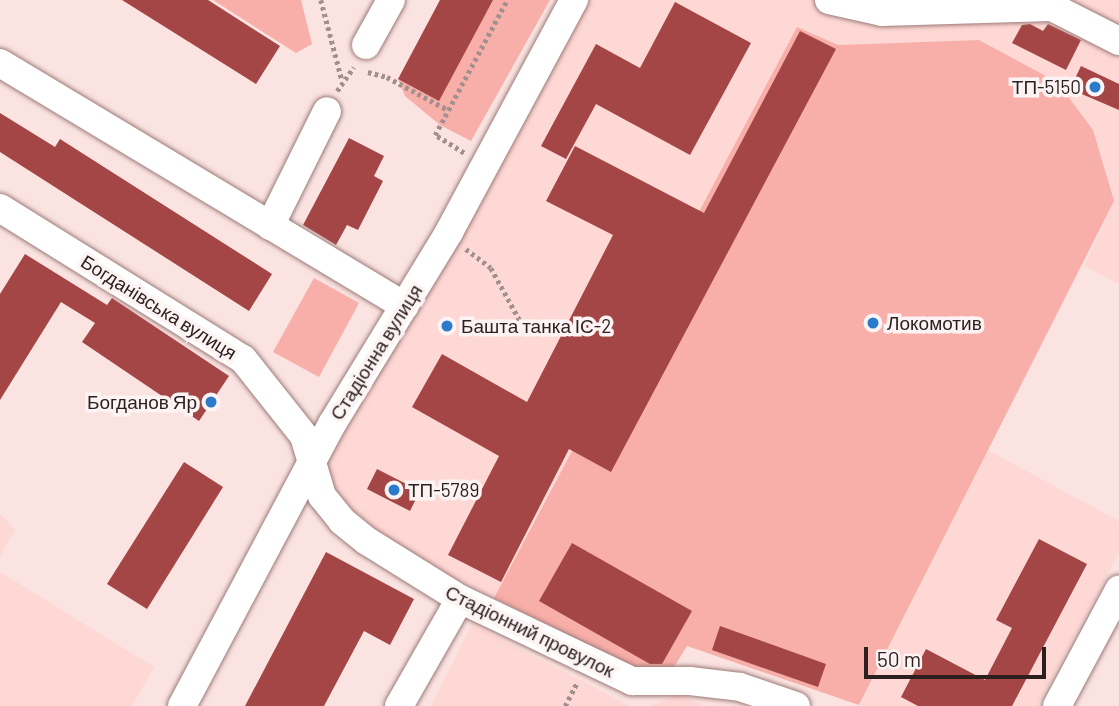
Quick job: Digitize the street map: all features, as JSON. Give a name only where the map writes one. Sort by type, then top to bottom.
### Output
[{"type":"street","points":[[360,57],[391,0]]},
{"type":"street","name":"Стадіонна вулиця","points":[[182,706],[332,424],[471,194],[574,0]]},
{"type":"street","points":[[830,0],[836,4],[882,12],[1048,4],[1119,41]]},
{"type":"street","points":[[0,63],[405,306]]},
{"type":"street","points":[[270,226],[327,111]]},
{"type":"street","name":"Богданівська вулиця","points":[[0,208],[243,359],[304,436],[311,467]]},
{"type":"street","name":"Стадіонний провулок","points":[[311,467],[322,496],[342,521],[460,599],[632,681],[690,681],[740,687],[796,706]]},
{"type":"street","points":[[1057,706],[1119,590]]},
{"type":"street","points":[[399,706],[460,599]]},
{"type":"path","points":[[321,0],[342,80],[360,57]]},
{"type":"path","points":[[464,153],[435,135],[507,0]]},
{"type":"path","points":[[387,76],[448,110]]},
{"type":"path","points":[[475,257],[491,268],[528,335]]},
{"type":"path","points":[[565,706],[584,673]]},
{"type":"shaded area","points":[[213,0],[301,0],[312,44],[296,53]]},
{"type":"shaded area","points":[[493,0],[550,0],[471,141],[440,125],[405,96],[398,79]]},
{"type":"shaded area","points":[[585,0],[1119,0],[1119,284],[1084,266],[1114,201],[979,40],[838,45],[797,27],[494,598],[364,532],[335,502],[324,472],[326,452]]},
{"type":"shaded area","name":"Локомотив","points":[[797,27],[838,45],[979,40],[1057,82],[1093,130],[1114,201],[859,705],[687,646],[669,675],[651,676],[494,598]]},
{"type":"shaded area","points":[[314,278],[359,303],[319,377],[273,352]]},
{"type":"shaded area","points":[[986,449],[1119,521],[1119,553],[1037,706],[860,706]]},
{"type":"shaded area","points":[[0,514],[15,530],[0,556]]},
{"type":"shaded area","points":[[0,572],[154,667],[132,706],[0,706]]},
{"type":"shaded area","points":[[472,624],[578,679],[630,706],[431,706]]},
{"type":"shaded area","points":[[680,694],[703,706],[650,706]]},
{"type":"building","points":[[122,0],[208,0],[280,46],[256,84]]},
{"type":"building","points":[[440,0],[493,0],[439,101],[398,79]]},
{"type":"building","points":[[675,2],[751,43],[690,155],[596,104],[566,159],[541,146],[596,44],[640,68]]},
{"type":"building","points":[[1030,24],[1043,31],[1048,24],[1081,40],[1066,70],[1012,43],[1022,25]]},
{"type":"building","points":[[800,31],[836,49],[611,472],[569,449],[501,582],[448,555],[499,456],[412,407],[442,354],[527,402],[613,235],[546,201],[575,146],[704,213]]},
{"type":"building","name":"ТП-5150","points":[[1081,66],[1119,84],[1119,110],[1070,89]]},
{"type":"building","points":[[0,113],[55,147],[60,139],[272,274],[249,311],[0,152]]},
{"type":"building","points":[[349,138],[384,156],[374,176],[383,181],[358,230],[347,225],[336,245],[303,225]]},
{"type":"building","points":[[25,254],[107,305],[112,298],[229,376],[199,421],[82,342],[95,323],[61,302],[0,400],[0,294]]},
{"type":"building","points":[[184,462],[223,487],[147,609],[107,584]]},
{"type":"building","name":"ТП-5789","points":[[377,469],[420,491],[410,511],[367,489]]},
{"type":"building","points":[[1039,539],[1087,564],[1012,706],[918,706],[901,697],[926,649],[985,680],[1012,628],[996,620]]},
{"type":"building","points":[[572,543],[692,611],[662,664],[650,664],[539,601]]},
{"type":"building","points":[[326,552],[414,599],[390,645],[364,631],[324,706],[245,706]]},
{"type":"building","points":[[720,626],[826,664],[818,687],[712,650]]},
{"type":"place","name":"ТП-5150","points":[[1095,87]]},
{"type":"place","name":"Локомотив","points":[[873,323]]},
{"type":"place","name":"Башта танка ІС-2","points":[[447,326]]},
{"type":"place","name":"Богданов Яр","points":[[211,402]]},
{"type":"place","name":"ТП-5789","points":[[394,490]]}]
